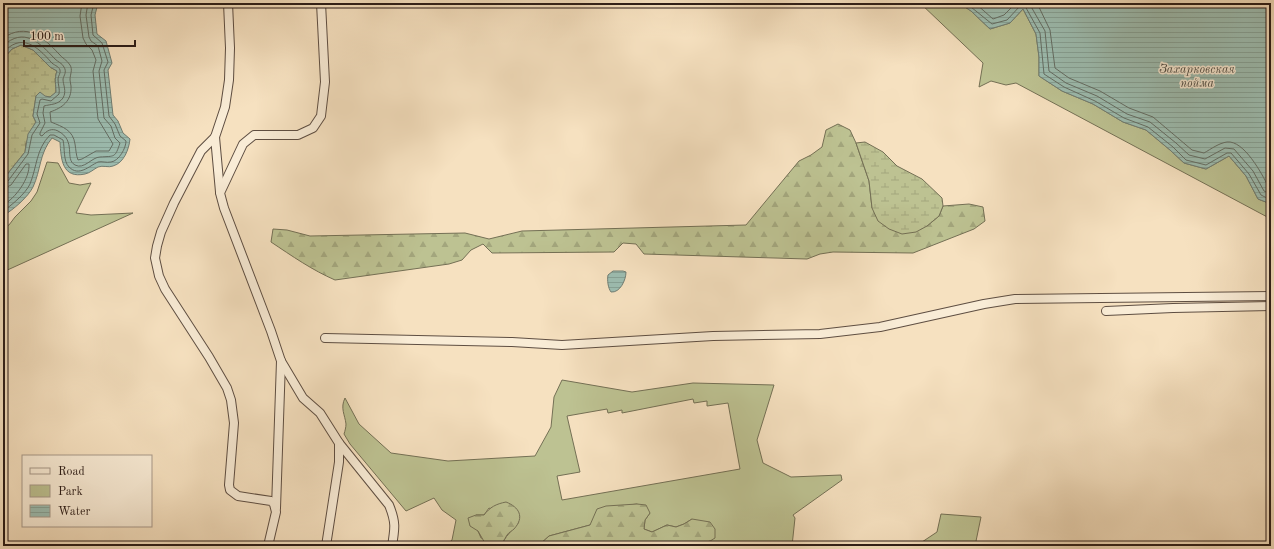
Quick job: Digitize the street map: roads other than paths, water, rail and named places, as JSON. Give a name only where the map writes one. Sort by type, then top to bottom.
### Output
[{"type":"street","points":[[228,3],[230,48],[229,80],[225,107],[215,137],[220,193],[224,208],[281,360],[303,398],[320,413],[338,443],[389,505],[394,517],[395,526],[392,546]]},
{"type":"street","points":[[220,193],[243,144],[254,135],[298,134],[314,128],[321,116],[324,82],[321,3]]},
{"type":"street","points":[[215,137],[201,151],[174,204],[161,232],[155,258],[159,276],[165,288],[209,357],[227,388],[231,400],[234,423],[228,485],[230,490],[238,496],[271,501],[276,508]]},
{"type":"street","points":[[325,338],[512,342],[562,345],[713,336],[820,334],[880,327],[984,304],[1015,299],[1271,296]]},
{"type":"street","points":[[1106,311],[1271,306]]},
{"type":"street","points":[[268,546],[276,512],[281,360]]},
{"type":"street","points":[[326,546],[339,462],[338,443]]},
{"type":"water","points":[[3,3],[98,3],[95,15],[97,34],[106,41],[112,63],[108,70],[113,115],[118,121],[123,133],[130,139],[125,155],[120,162],[111,167],[100,166],[90,172],[77,175],[67,171],[62,161],[60,142],[52,138],[42,156],[36,181],[31,191],[20,203],[4,215],[3,181],[25,152],[28,134],[36,122],[33,116],[36,96],[40,92],[45,96],[50,97],[56,92],[55,79],[57,71],[50,67],[33,50],[21,45],[12,49],[3,59]]},
{"type":"water","name":"Захарковская пойма","points":[[959,3],[1271,3],[1271,204],[1258,199],[1246,176],[1229,156],[1206,169],[1184,163],[1146,130],[1123,122],[1093,104],[1062,91],[1039,76],[1039,57],[1036,34],[1023,9],[1010,23],[990,29],[971,11]]},
{"type":"water","points":[[613,271],[623,271],[626,272],[626,275],[620,288],[614,292],[611,292],[608,286],[608,275]]}]
